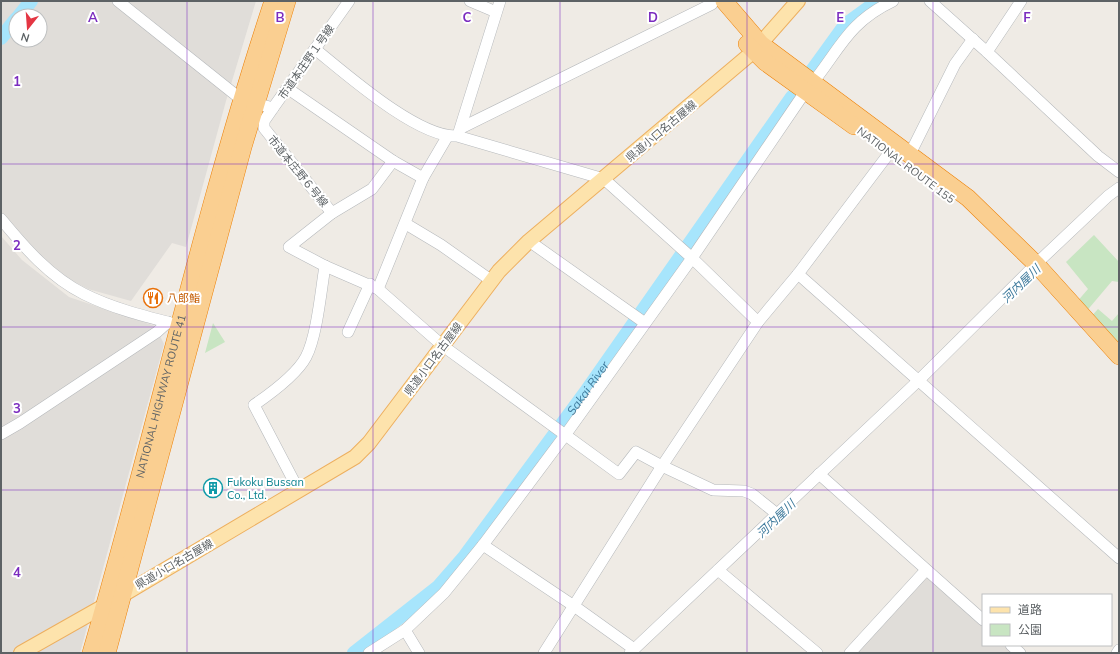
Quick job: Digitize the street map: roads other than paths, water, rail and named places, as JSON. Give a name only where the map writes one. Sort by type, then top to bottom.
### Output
[{"type":"highway","name":"NATIONAL HIGHWAY ROUTE 41","points":[[91,653],[181,326],[249,101],[272,1]]},
{"type":"highway","name":"NATIONAL HIGHWAY ROUTE 41","points":[[249,101],[287,1]]},
{"type":"highway","name":"NATIONAL ROUTE 155","points":[[715,2],[758,48],[765,62],[810,87],[910,154],[968,198],[1032,267],[1119,356]]},
{"type":"highway","name":"NATIONAL ROUTE 155","points":[[810,87],[890,152],[956,202],[1032,267]]},
{"type":"highway","name":"NATIONAL HIGHWAY ROUTE 41","points":[[107,653],[124,594],[181,326]]},
{"type":"main road","name":"県道小口名古屋線","points":[[21,653],[104,606],[341,466],[369,443],[492,281],[529,241],[758,48],[798,1]]},
{"type":"street","points":[[118,1],[249,101]]},
{"type":"street","name":"市道本庄野１号線","points":[[249,101],[273,108],[349,1]]},
{"type":"street","points":[[470,1],[496,12]]},
{"type":"street","points":[[348,332],[374,287],[406,224],[423,178],[455,134],[500,1]]},
{"type":"street","points":[[368,653],[405,630],[444,593],[483,545],[562,432],[645,323],[692,258],[845,37],[857,24],[877,8],[893,1]]},
{"type":"street","points":[[930,1],[973,38],[1098,156],[1119,172]]},
{"type":"street","points":[[987,52],[1021,1]]},
{"type":"street","points":[[455,134],[715,2]]},
{"type":"street","points":[[910,154],[955,64],[973,38]]},
{"type":"street","points":[[315,49],[373,94],[415,123],[604,179],[692,258],[758,322]]},
{"type":"street","points":[[287,88],[392,161],[423,178]]},
{"type":"street","name":"市道本庄野６号線","points":[[273,108],[264,121],[264,128],[332,212]]},
{"type":"street","points":[[544,653],[662,466],[758,322],[798,274],[890,152]]},
{"type":"street","points":[[392,161],[372,189],[332,212],[289,247],[325,266],[374,287],[444,346],[619,474],[636,452],[713,490],[744,491],[752,494],[777,514]]},
{"type":"street","points":[[483,545],[574,606],[632,651],[918,381],[1032,267],[1108,196],[1119,188]]},
{"type":"street","points":[[1,220],[42,265],[71,287],[115,306],[181,326]]},
{"type":"street","points":[[406,224],[441,245],[492,281]]},
{"type":"street","points":[[529,241],[645,323]]},
{"type":"street","points":[[299,491],[254,405],[292,374],[306,357],[314,329],[325,266]]},
{"type":"street","points":[[798,274],[1119,558]]},
{"type":"street","points":[[1,434],[157,332],[181,326]]},
{"type":"street","points":[[819,474],[982,619]]},
{"type":"street","points":[[718,570],[817,653]]},
{"type":"street","points":[[850,653],[926,570]]},
{"type":"street","points":[[405,630],[419,653]]},
{"type":"street","points":[[1012,646],[1020,653]]},
{"type":"waterway","points":[[25,8],[31,1]]},
{"type":"waterway","name":"Sakai River","points":[[811,72],[845,25],[878,1]]},
{"type":"waterway","points":[[1,38],[8,29]]},
{"type":"waterway","name":"Sakai River","points":[[354,653],[438,587],[465,556],[585,393],[792,97]]},
{"type":"place","name":"八郎鮨","points":[[153,298]]},
{"type":"place","name":"Fukoku Bussan Co., Ltd.","points":[[213,488]]},
{"type":"water label","name":"河内屋川","points":[[1021,284]]},
{"type":"water label","name":"河内屋川","points":[[776,519]]}]
